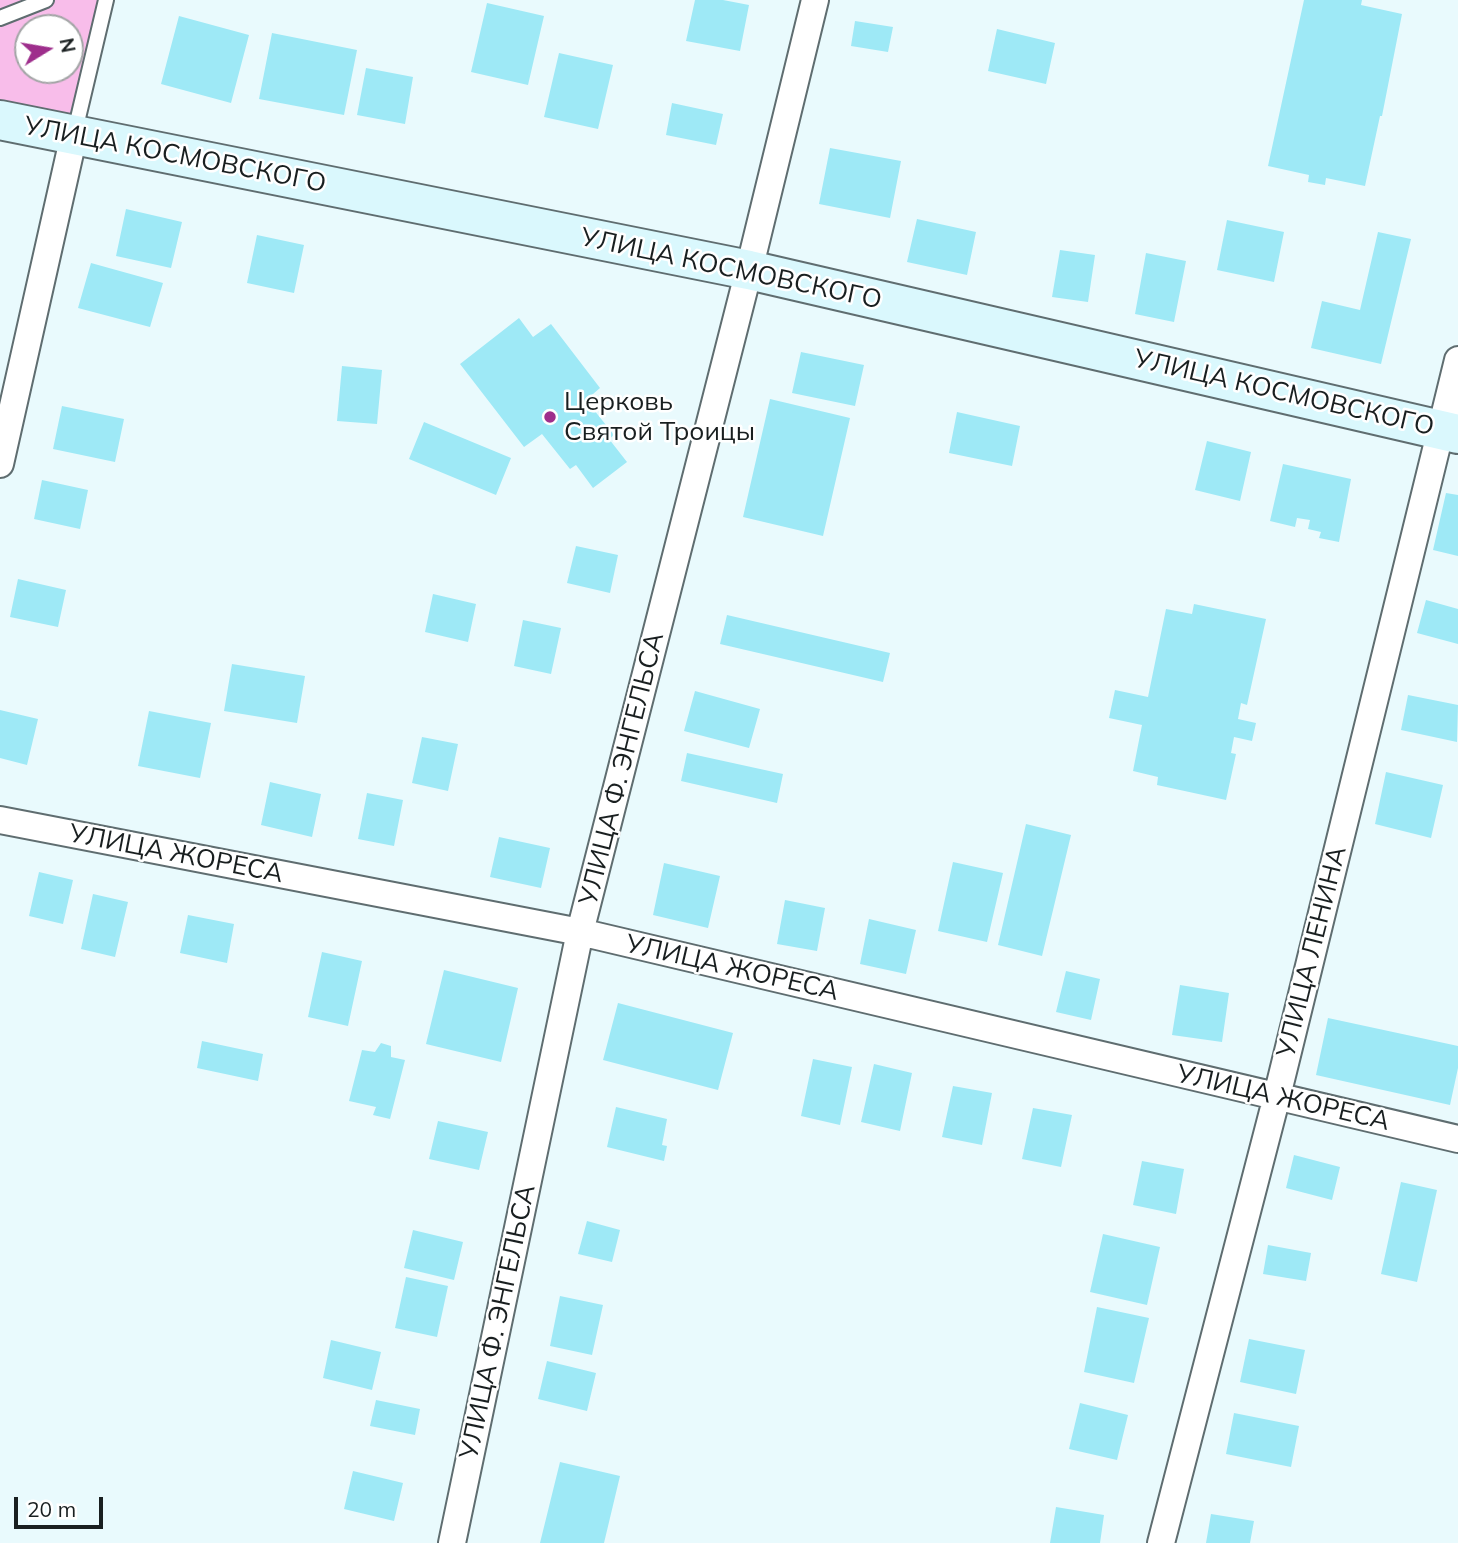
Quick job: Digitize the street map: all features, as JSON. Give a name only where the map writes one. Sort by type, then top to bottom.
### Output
[{"type":"main road","name":"УЛИЦА КОСМОВСКОГО","points":[[0,120],[749,270],[1450,432]]},
{"type":"street","name":"УЛИЦА Ф. ЭНГЕЛЬСА","points":[[452,1543],[580,932],[815,0]]},
{"type":"street","points":[[0,464],[74,135]]},
{"type":"street","name":"УЛИЦА ЛЕНИНА","points":[[1161,1543],[1450,432],[1458,360]]},
{"type":"street","name":"УЛИЦА ЖОРЕСА","points":[[0,820],[580,932],[1458,1139]]},
{"type":"lane","points":[[0,18],[46,0]]},
{"type":"lane","points":[[74,135],[106,0]]},
{"type":"shaded area","points":[[0,0],[106,0],[74,135],[0,120]]},
{"type":"building","points":[[695,0],[723,0],[749,5],[740,51],[686,41]]},
{"type":"building","points":[[1304,0],[1362,0],[1361,5],[1402,14],[1365,186],[1326,178],[1325,185],[1308,182],[1309,175],[1268,166]]},
{"type":"building","points":[[487,3],[544,16],[528,85],[471,72]]},
{"type":"building","points":[[179,16],[249,35],[231,103],[161,84]]},
{"type":"building","points":[[855,21],[893,27],[888,52],[851,46]]},
{"type":"building","points":[[997,29],[1055,43],[1046,84],[988,71]]},
{"type":"building","points":[[272,33],[357,50],[344,115],[259,99]]},
{"type":"building","points":[[559,53],[613,65],[598,129],[544,117]]},
{"type":"building","points":[[366,68],[413,77],[405,124],[357,115]]},
{"type":"building","points":[[672,103],[723,114],[716,145],[666,135]]},
{"type":"building","points":[[830,148],[901,161],[890,218],[819,204]]},
{"type":"building","points":[[126,209],[182,222],[171,268],[116,256]]},
{"type":"building","points":[[917,219],[976,232],[967,275],[907,262]]},
{"type":"building","points":[[1227,220],[1284,232],[1274,282],[1217,270]]},
{"type":"building","points":[[1378,232],[1411,239],[1381,364],[1311,348],[1322,301],[1360,310]]},
{"type":"building","points":[[257,235],[304,245],[294,293],[247,283]]},
{"type":"building","points":[[1060,250],[1095,255],[1088,302],[1052,297]]},
{"type":"building","points":[[1146,253],[1186,261],[1174,322],[1135,314]]},
{"type":"building","points":[[91,263],[163,283],[150,327],[78,308]]},
{"type":"building","name":"Церковь Святой Троицы","points":[[519,318],[533,337],[551,324],[600,388],[586,400],[614,435],[609,439],[627,462],[593,488],[576,465],[570,469],[542,434],[524,447],[460,364]]},
{"type":"building","points":[[801,352],[864,365],[855,406],[792,393]]},
{"type":"building","points":[[342,366],[382,370],[377,424],[337,421]]},
{"type":"building","points":[[770,399],[850,418],[823,536],[743,517]]},
{"type":"building","points":[[62,406],[124,419],[115,462],[53,449]]},
{"type":"building","points":[[957,412],[1020,426],[1012,466],[949,453]]},
{"type":"building","points":[[424,422],[511,458],[496,495],[409,459]]},
{"type":"building","points":[[1207,441],[1251,452],[1240,501],[1195,490]]},
{"type":"building","points":[[1283,464],[1351,479],[1339,542],[1319,538],[1321,532],[1308,529],[1310,520],[1297,518],[1295,527],[1270,521]]},
{"type":"building","points":[[42,480],[88,490],[80,529],[34,519]]},
{"type":"building","points":[[1446,493],[1458,495],[1458,556],[1433,550]]},
{"type":"building","points":[[576,546],[618,555],[610,593],[567,583]]},
{"type":"building","points":[[18,579],[66,590],[58,627],[10,617]]},
{"type":"building","points":[[433,594],[476,604],[468,642],[425,632]]},
{"type":"building","points":[[1426,600],[1458,609],[1458,644],[1417,633]]},
{"type":"building","points":[[1194,604],[1266,619],[1247,705],[1241,703],[1238,719],[1256,723],[1252,741],[1234,737],[1231,753],[1236,754],[1226,800],[1157,785],[1158,777],[1133,771],[1142,725],[1109,718],[1115,690],[1148,697],[1166,609],[1192,614]]},
{"type":"building","points":[[727,615],[890,653],[883,682],[720,644]]},
{"type":"building","points":[[523,620],[561,628],[551,674],[514,666]]},
{"type":"building","points":[[232,664],[305,676],[297,723],[224,711]]},
{"type":"building","points":[[695,691],[760,709],[749,748],[684,731]]},
{"type":"building","points":[[1408,695],[1458,705],[1457,742],[1401,730]]},
{"type":"building","points":[[0,710],[38,719],[27,765],[0,758]]},
{"type":"building","points":[[149,711],[211,723],[200,778],[138,766]]},
{"type":"building","points":[[422,737],[458,744],[448,791],[412,783]]},
{"type":"building","points":[[687,753],[783,774],[777,803],[681,781]]},
{"type":"building","points":[[1386,772],[1443,785],[1431,838],[1375,824]]},
{"type":"building","points":[[270,782],[321,794],[312,837],[261,825]]},
{"type":"building","points":[[367,793],[403,800],[394,846],[358,839]]},
{"type":"building","points":[[1026,824],[1071,835],[1042,956],[998,945]]},
{"type":"building","points":[[499,837],[550,848],[541,888],[490,877]]},
{"type":"building","points":[[953,862],[1003,873],[987,942],[938,931]]},
{"type":"building","points":[[664,863],[720,876],[708,928],[653,915]]},
{"type":"building","points":[[39,872],[73,880],[63,924],[29,916]]},
{"type":"building","points":[[93,894],[128,902],[115,957],[81,949]]},
{"type":"building","points":[[785,900],[825,908],[817,951],[777,944]]},
{"type":"building","points":[[188,915],[234,924],[227,963],[180,953]]},
{"type":"building","points":[[869,919],[916,930],[906,974],[860,964]]},
{"type":"building","points":[[322,952],[362,961],[348,1026],[308,1017]]},
{"type":"building","points":[[444,970],[518,988],[501,1062],[426,1044]]},
{"type":"building","points":[[1066,971],[1100,979],[1091,1020],[1056,1012]]},
{"type":"building","points":[[1180,985],[1229,993],[1222,1042],[1172,1035]]},
{"type":"building","points":[[618,1003],[733,1033],[718,1090],[603,1060]]},
{"type":"building","points":[[1328,1018],[1458,1046],[1458,1068],[1450,1105],[1316,1075]]},
{"type":"building","points":[[202,1041],[263,1054],[258,1081],[197,1068]]},
{"type":"building","points":[[381,1043],[391,1046],[391,1057],[405,1060],[390,1119],[373,1115],[376,1107],[349,1101],[362,1050],[375,1052]]},
{"type":"building","points":[[813,1059],[852,1067],[840,1125],[801,1116]]},
{"type":"building","points":[[874,1064],[912,1073],[900,1131],[861,1122]]},
{"type":"building","points":[[953,1086],[992,1093],[982,1145],[942,1137]]},
{"type":"building","points":[[616,1107],[667,1119],[662,1145],[667,1146],[664,1161],[607,1147]]},
{"type":"building","points":[[1033,1108],[1072,1115],[1061,1167],[1022,1159]]},
{"type":"building","points":[[438,1121],[488,1132],[479,1170],[429,1159]]},
{"type":"building","points":[[1294,1155],[1340,1167],[1332,1200],[1286,1188]]},
{"type":"building","points":[[1142,1161],[1184,1169],[1176,1214],[1133,1205]]},
{"type":"building","points":[[1401,1182],[1437,1190],[1417,1282],[1381,1274]]},
{"type":"building","points":[[587,1221],[620,1230],[612,1262],[578,1254]]},
{"type":"building","points":[[413,1230],[463,1242],[454,1280],[404,1268]]},
{"type":"building","points":[[1103,1234],[1160,1247],[1147,1305],[1090,1292]]},
{"type":"building","points":[[1268,1245],[1311,1253],[1306,1281],[1263,1274]]},
{"type":"building","points":[[406,1277],[448,1286],[437,1337],[395,1328]]},
{"type":"building","points":[[560,1296],[603,1305],[592,1355],[550,1346]]},
{"type":"building","points":[[1097,1307],[1149,1318],[1134,1383],[1084,1372]]},
{"type":"building","points":[[1249,1339],[1305,1350],[1296,1394],[1240,1382]]},
{"type":"building","points":[[331,1340],[381,1352],[372,1390],[323,1378]]},
{"type":"building","points":[[547,1361],[596,1373],[587,1411],[538,1399]]},
{"type":"building","points":[[376,1400],[420,1409],[415,1435],[370,1426]]},
{"type":"building","points":[[1080,1403],[1128,1415],[1117,1460],[1069,1449]]},
{"type":"building","points":[[1234,1413],[1299,1426],[1291,1467],[1226,1454]]},
{"type":"building","points":[[560,1462],[620,1476],[604,1543],[540,1543]]},
{"type":"building","points":[[353,1471],[403,1483],[394,1521],[344,1509]]},
{"type":"building","points":[[1056,1507],[1104,1515],[1100,1543],[1050,1543]]},
{"type":"building","points":[[1211,1514],[1254,1521],[1250,1543],[1206,1543]]},
{"type":"place","name":"Церковь Святой Троицы","points":[[550,417]]}]
